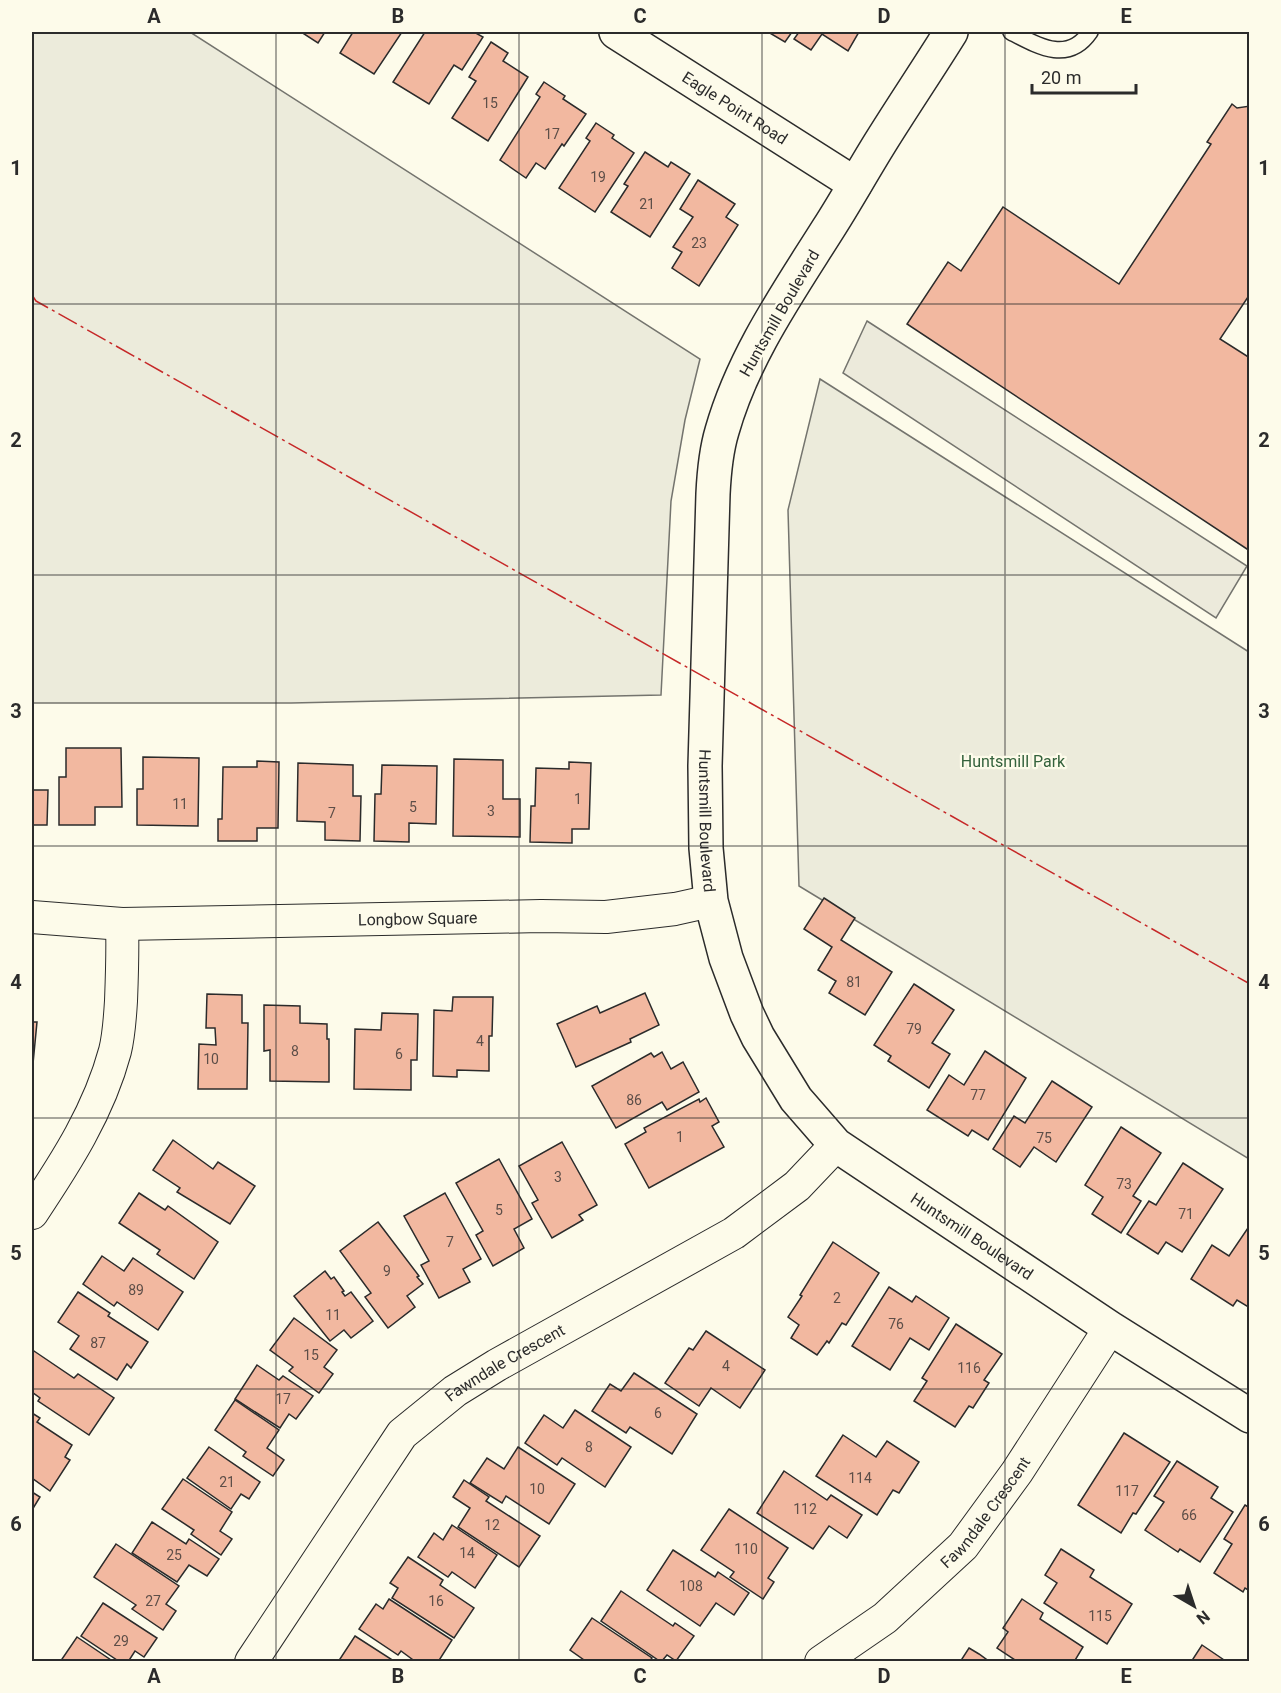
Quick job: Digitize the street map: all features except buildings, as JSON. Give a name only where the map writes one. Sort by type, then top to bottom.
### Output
[{"type":"street","name":"Eagle Point Road","points":[[616,32],[855,184]]},
{"type":"street","name":"Huntsmill Boulevard","points":[[951,32],[788,291],[749,360],[721,433],[713,494],[705,766],[706,839],[711,902],[726,958],[758,1037],[796,1099],[836,1145],[1110,1328],[1250,1416]]},
{"type":"street","name":"Longbow Square","points":[[32,917],[122,924],[541,916],[606,917],[675,909],[711,902]]},
{"type":"street","points":[[32,1213],[68,1159],[97,1104],[115,1051],[120,1020],[123,963],[122,924]]},
{"type":"street","name":"Fawndale Crescent","points":[[251,1662],[402,1434],[455,1391],[497,1365],[734,1233],[797,1186],[836,1145]]},
{"type":"street","name":"Fawndale Crescent","points":[[821,1662],[885,1618],[963,1546],[1017,1472],[1110,1328]]},
{"type":"lane","points":[[1011,32],[1031,43],[1060,51],[1072,48],[1090,32]]},
{"type":"green space","points":[[32,32],[190,32],[700,359],[685,420],[671,501],[661,695],[291,703],[32,703]]},
{"type":"green space","name":"Huntsmill Park","points":[[820,379],[1249,652],[1249,1159],[799,886],[788,510]]},
{"type":"shaded area","points":[[867,321],[1247,566],[1216,618],[843,373]]},
{"type":"power","points":[[32,295],[36,301],[1250,984]]}]
